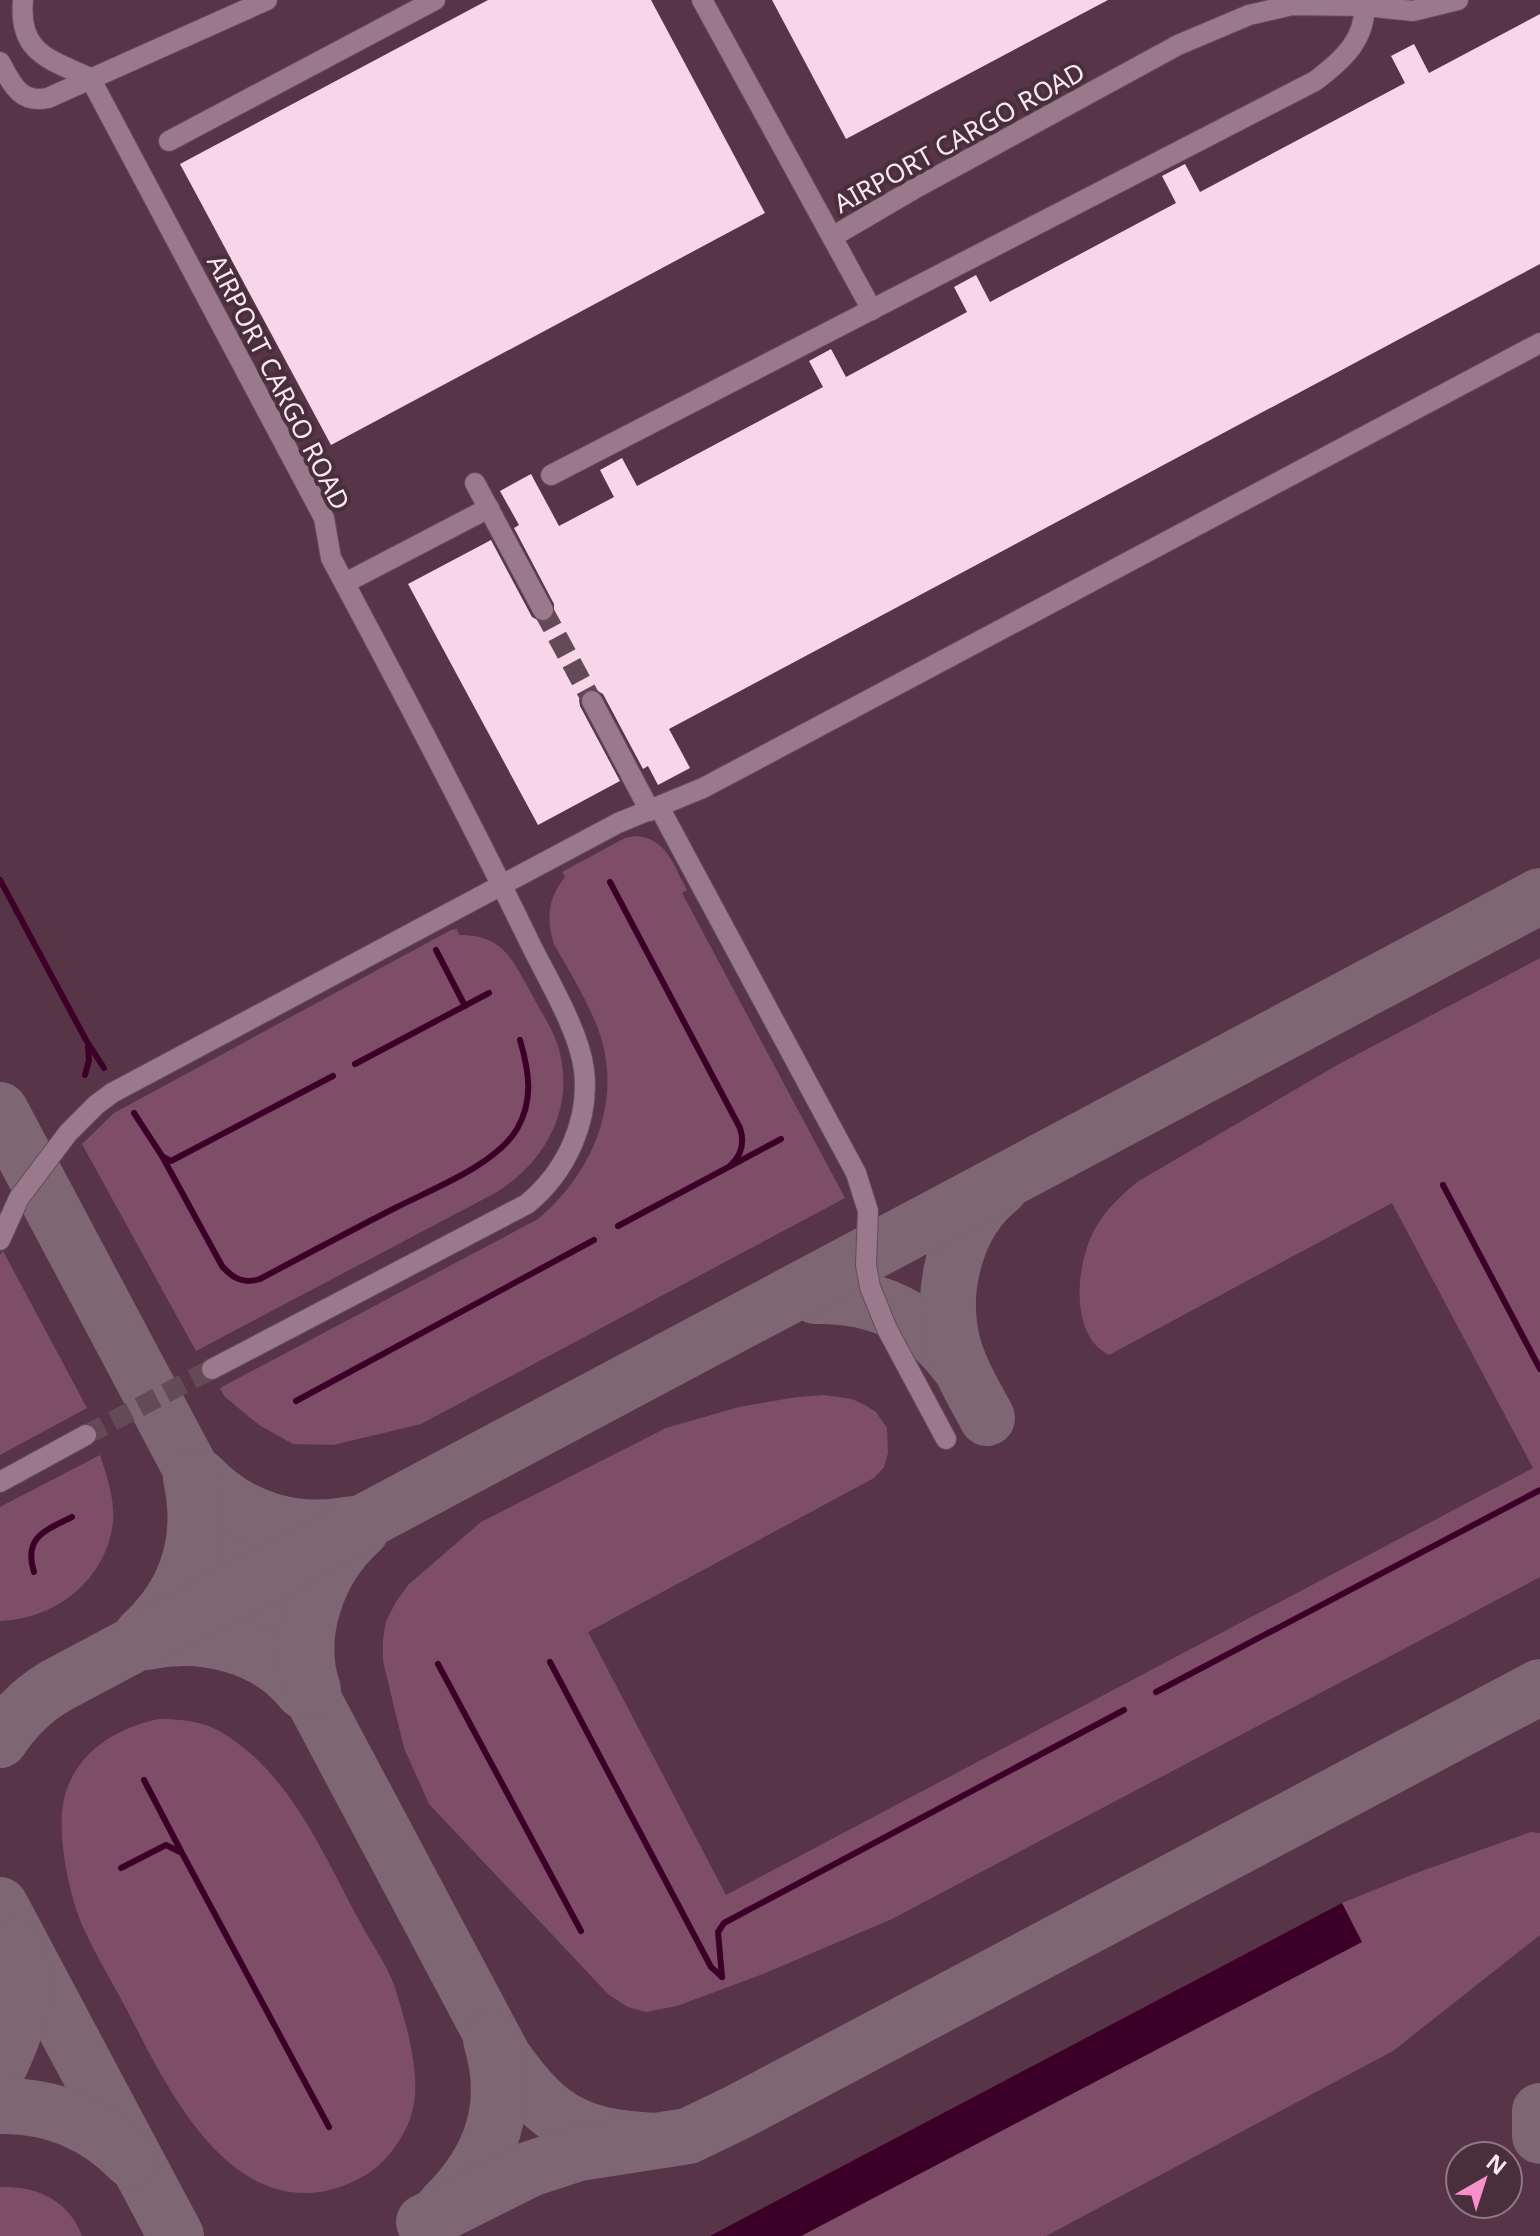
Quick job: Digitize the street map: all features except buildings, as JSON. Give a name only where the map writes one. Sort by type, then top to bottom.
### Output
[{"type":"lane","points":[[23,0],[21,23],[36,52],[90,78]]},
{"type":"lane","points":[[0,62],[13,86],[24,95],[36,100],[48,98],[267,0]]},
{"type":"lane","points":[[169,141],[435,0]]},
{"type":"lane","name":"AIRPORT CARGO ROAD","points":[[702,0],[832,237],[1178,45],[1249,15],[1292,5],[1365,3],[1413,11],[1458,0]]},
{"type":"lane","points":[[551,475],[1315,81],[1343,60],[1357,43],[1365,3]]},
{"type":"lane","name":"AIRPORT CARGO ROAD","points":[[90,78],[324,518],[331,558],[502,885],[577,1041],[584,1070],[581,1119],[566,1159],[542,1192],[514,1213],[212,1369]]},
{"type":"lane","points":[[832,237],[872,310]]},
{"type":"lane","points":[[0,1240],[19,1198],[68,1133],[112,1093],[618,823],[703,788],[1540,343]]},
{"type":"lane","points":[[475,483],[543,610]]},
{"type":"lane","points":[[345,583],[489,508]]},
{"type":"lane","points":[[592,701],[856,1173],[868,1211],[866,1265],[870,1287],[887,1329],[946,1439]]},
{"type":"lane","points":[[0,1214],[19,1198]]},
{"type":"lane","points":[[0,1482],[86,1435]]},
{"type":"shaded area","points":[[0,0],[1540,0],[1540,2236],[0,2236]]},
{"type":"shaded area","points":[[635,836],[655,842],[673,862],[687,890],[682,893],[845,1198],[421,1424],[333,1445],[293,1444],[259,1425],[224,1396],[220,1388],[538,1219],[575,1179],[599,1132],[607,1080],[605,1053],[583,995],[554,944],[550,909],[565,877],[562,872],[625,838]]},
{"type":"shaded area","points":[[457,929],[459,935],[486,939],[511,958],[558,1046],[563,1068],[563,1090],[560,1110],[543,1148],[515,1179],[497,1192],[196,1351],[82,1144],[114,1113]]},
{"type":"shaded area","points":[[1540,958],[1540,1577],[892,1919],[763,1974],[677,2006],[646,2012],[628,2007],[609,1995],[429,1804],[404,1748],[383,1661],[386,1621],[396,1602],[408,1585],[481,1522],[666,1428],[739,1407],[824,1395],[852,1399],[865,1405],[876,1412],[887,1428],[888,1453],[884,1467],[874,1478],[588,1632],[726,1895],[1533,1468],[1392,1203],[1109,1355],[1096,1345],[1087,1331],[1080,1296],[1084,1259],[1096,1227],[1109,1208],[1137,1182],[1339,1064]]},
{"type":"shaded area","points":[[3,1251],[87,1408],[0,1455],[0,1255]]},
{"type":"shaded area","points":[[100,1455],[110,1491],[113,1520],[107,1548],[98,1566],[86,1581],[57,1605],[20,1619],[0,1621],[0,1507]]},
{"type":"shaded area","points":[[159,1719],[191,1721],[214,1728],[245,1749],[266,1769],[317,1841],[392,1979],[412,2054],[414,2104],[403,2134],[385,2159],[365,2175],[343,2186],[320,2192],[285,2191],[253,2179],[226,2159],[201,2134],[179,2104],[83,1927],[65,1862],[62,1809],[65,1795],[79,1766],[101,1744],[128,1728]]},
{"type":"shaded area","points":[[1531,1832],[1540,1833],[1540,1935],[1393,2051],[1046,2236],[801,2236],[1361,1942],[1342,1903]]},
{"type":"shaded area","points":[[1342,1903],[1362,1942],[801,2236],[710,2236]]},
{"type":"shaded area","points":[[0,2187],[27,2189],[50,2198],[69,2213],[82,2236],[0,2236]]},
{"type":"waterway","points":[[0,880],[104,1068]]},
{"type":"waterway","points":[[610,882],[740,1128],[741,1148],[730,1166]]},
{"type":"waterway","points":[[436,950],[465,1006]]},
{"type":"waterway","points":[[355,1064],[489,993]]},
{"type":"waterway","points":[[162,1156],[222,1266],[239,1279],[260,1279],[462,1175],[494,1154],[517,1129],[526,1107],[528,1085],[520,1040]]},
{"type":"waterway","points":[[85,1075],[88,1047]]},
{"type":"waterway","points":[[134,1113],[162,1156],[171,1161],[333,1076]]},
{"type":"waterway","points":[[618,1226],[781,1139]]},
{"type":"waterway","points":[[1443,1185],[1540,1369]]},
{"type":"waterway","points":[[296,1401],[594,1240]]},
{"type":"waterway","points":[[1156,1692],[1540,1490]]},
{"type":"waterway","points":[[34,1572],[31,1560],[34,1543],[46,1531],[72,1517]]},
{"type":"waterway","points":[[550,1662],[711,1967],[722,1977]]},
{"type":"waterway","points":[[438,1664],[581,1931]]},
{"type":"waterway","points":[[722,1977],[718,1932],[724,1923],[1124,1710]]},
{"type":"waterway","points":[[144,1780],[181,1851]]},
{"type":"waterway","points":[[121,1868],[166,1845],[182,1853],[329,2127]]},
{"type":"taxiway","points":[[0,1740],[25,1710],[56,1686],[1540,896]]},
{"type":"taxiway","points":[[0,1110],[504,2058],[536,2097],[567,2122],[605,2135],[655,2141]]},
{"type":"taxiway","points":[[987,1418],[956,1355],[948,1303],[954,1259],[962,1239],[984,1203],[1000,1188]]},
{"type":"taxiway","points":[[815,1296],[860,1300],[899,1313],[932,1336],[962,1370]]},
{"type":"taxiway","points":[[200,1477],[233,1504],[270,1521],[310,1527],[353,1524]]},
{"type":"taxiway","points":[[142,1635],[171,1601],[189,1563],[195,1522],[191,1478]]},
{"type":"taxiway","points":[[313,1690],[306,1647],[314,1603],[333,1563],[361,1530]]},
{"type":"taxiway","points":[[147,1642],[190,1638],[232,1645],[271,1662],[303,1691]]},
{"type":"taxiway","points":[[424,2222],[530,2169],[579,2153],[688,2136],[1540,1687]]},
{"type":"taxiway","points":[[0,1905],[176,2236]]},
{"type":"taxiway","points":[[0,2065],[20,2008],[22,1978],[17,1947]]},
{"type":"taxiway","points":[[444,2207],[474,2170],[493,2130],[499,2087],[491,2040]]},
{"type":"taxiway","points":[[0,2106],[37,2109],[71,2119],[103,2136],[131,2160]]},
{"type":"taxiway","points":[[1540,2111],[1540,2136]]},
{"type":"tunnel","points":[[543,610],[592,701]]},
{"type":"tunnel","points":[[86,1435],[212,1369]]}]
